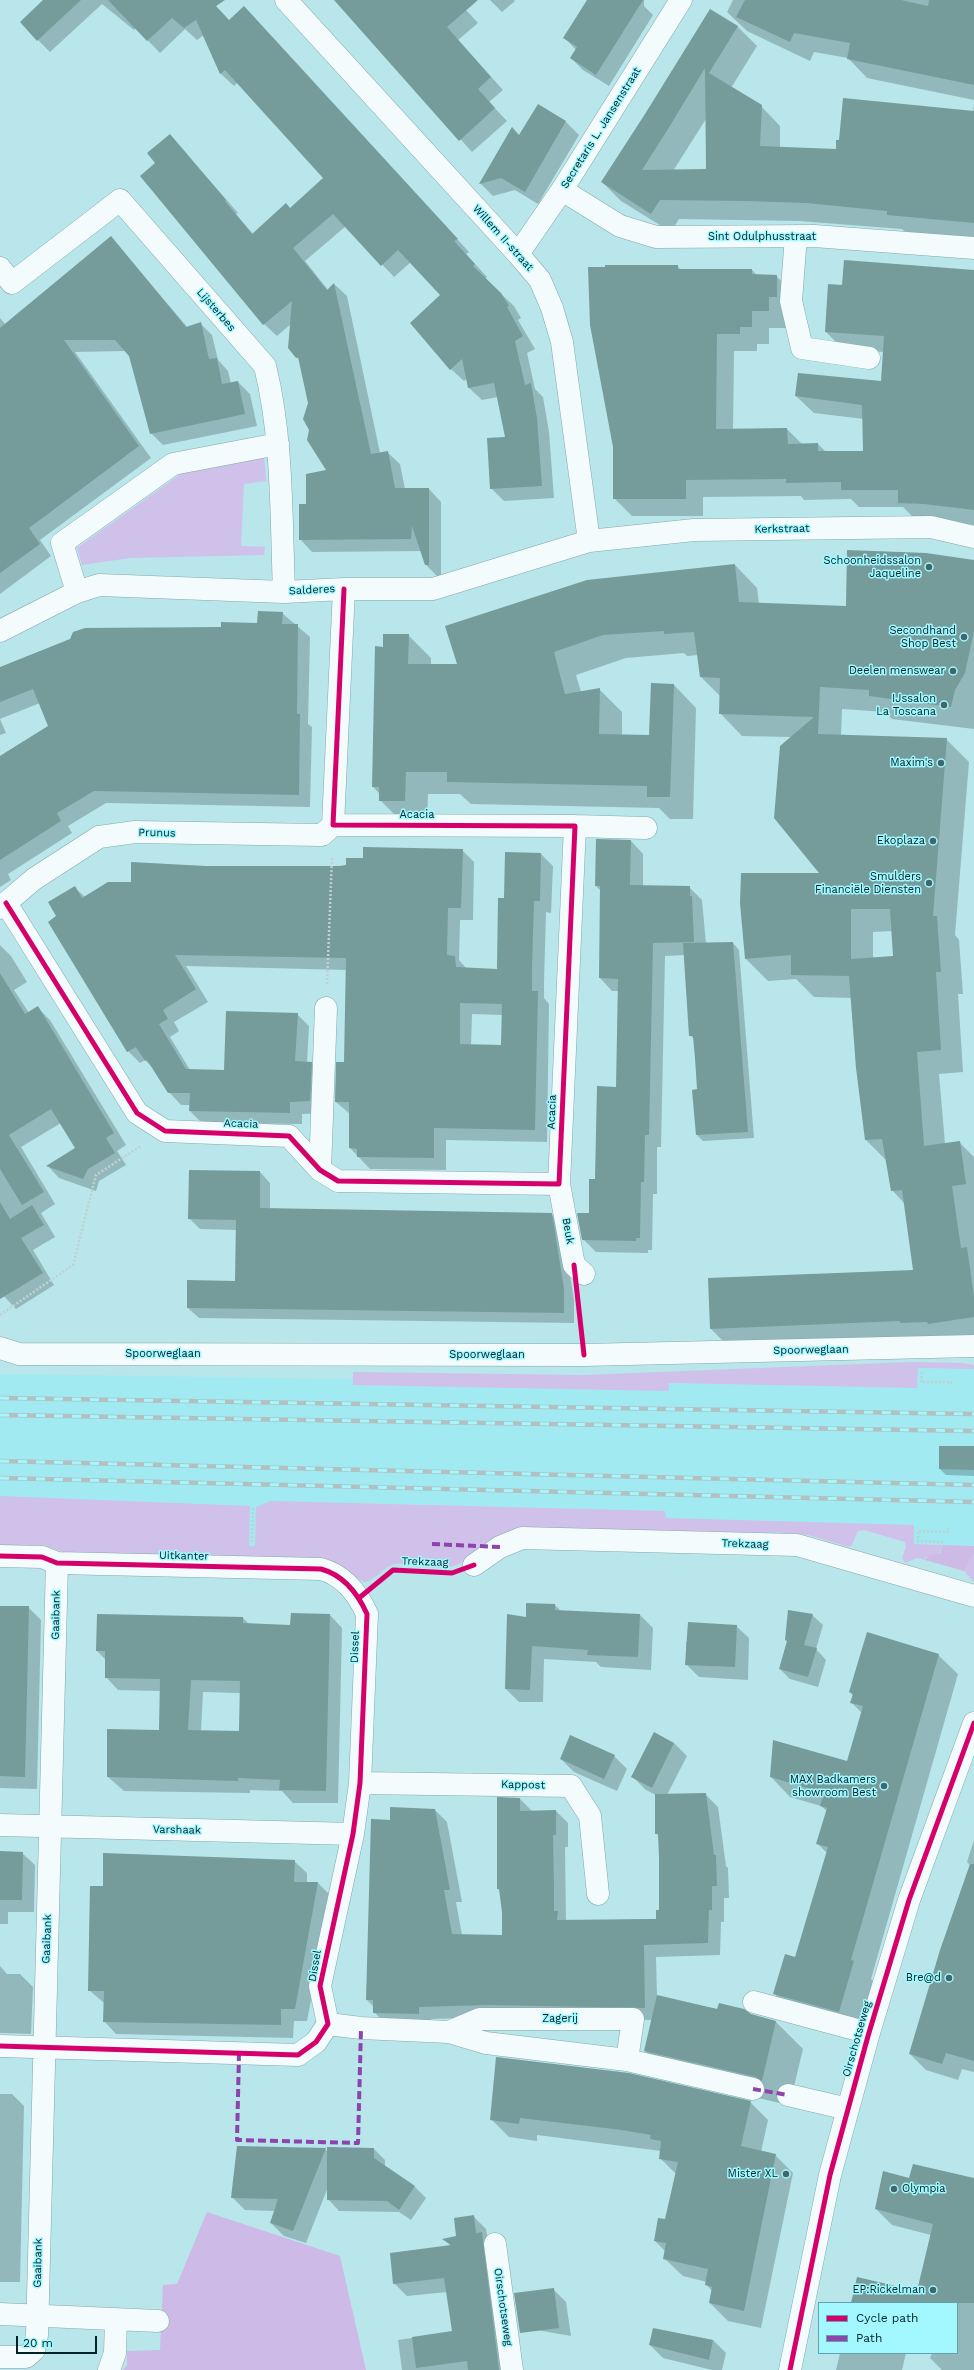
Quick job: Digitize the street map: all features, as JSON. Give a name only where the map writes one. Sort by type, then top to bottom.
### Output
[{"type":"street","name":"Willem II-straat","points":[[286,0],[540,280],[552,308],[562,342],[590,541]]},
{"type":"street","name":"Secretaris L. Jansenstraat","points":[[518,254],[562,190],[681,0]]},
{"type":"street","name":"Sint Odulphusstraat","points":[[562,190],[620,226],[656,237],[796,236],[974,248]]},
{"type":"street","name":"Lijsterbes","points":[[0,268],[12,283],[120,200],[264,366],[274,401],[278,444],[284,592]]},
{"type":"street","points":[[796,236],[791,301],[802,348],[869,358]]},
{"type":"street","points":[[77,592],[62,543],[173,464],[278,444]]},
{"type":"street","name":"Kerkstraat","points":[[590,541],[694,530],[931,527],[974,537]]},
{"type":"street","name":"Salderes","points":[[0,631],[77,592],[99,585],[284,592],[344,588],[432,589],[590,541]]},
{"type":"street","points":[[333,825],[344,588]]},
{"type":"street","name":"Acacia","points":[[165,1131],[289,1136],[320,1170],[338,1181],[559,1184],[575,826],[333,825]]},
{"type":"street","name":"Prunus","points":[[3,906],[34,879],[99,837],[135,832],[322,835],[333,825]]},
{"type":"street","points":[[575,826],[646,828]]},
{"type":"street","points":[[3,906],[137,1113],[165,1131]]},
{"type":"street","points":[[320,1170],[326,1008]]},
{"type":"street","name":"Beuk","points":[[559,1184],[574,1265],[584,1274]]},
{"type":"street","name":"Spoorweglaan","points":[[0,1348],[18,1354],[584,1355],[974,1346]]},
{"type":"street","name":"Trekzaag","points":[[474,1565],[500,1547],[522,1538],[796,1545],[974,1596]]},
{"type":"street","name":"Uitkanter","points":[[0,1556],[42,1557],[57,1563],[314,1568],[328,1571],[337,1577],[359,1598]]},
{"type":"street","name":"Gaaibank","points":[[0,2358],[19,2359],[31,2353],[37,2335],[43,2047],[52,1826],[57,1563]]},
{"type":"street","name":"Dissel","points":[[328,2024],[320,1986],[353,1834],[360,1783],[366,1614],[359,1598]]},
{"type":"street","name":"Oirschotseweg","points":[[790,2370],[830,2175],[869,2033],[909,1900],[974,1723]]},
{"type":"street","name":"Kappost","points":[[360,1783],[571,1786],[590,1816],[598,1894]]},
{"type":"street","name":"Varshaak","points":[[0,1825],[353,1834]]},
{"type":"street","points":[[754,2002],[869,2033]]},
{"type":"street","name":"Zagerij","points":[[449,2032],[480,2019],[633,2019],[627,2060]]},
{"type":"street","points":[[0,2046],[298,2055],[316,2042],[328,2024]]},
{"type":"street","name":"Zagerij","points":[[328,2024],[361,2028],[449,2032],[486,2043],[627,2060],[753,2089]]},
{"type":"street","points":[[788,2095],[848,2109]]},
{"type":"street","name":"Oirschotseweg","points":[[495,2244],[512,2370]]},
{"type":"street","points":[[0,2314],[158,2321]]},
{"type":"street","points":[[109,2370],[115,2353],[116,2320]]},
{"type":"path","points":[[326,1008],[333,825]]},
{"type":"path","points":[[0,1315],[73,1265],[96,1175],[165,1131]]},
{"type":"path","points":[[925,1372],[922,1372],[921,1382],[951,1382],[951,1386]]},
{"type":"path","points":[[252,1546],[253,1506]]},
{"type":"path","points":[[943,1542],[918,1541],[918,1531],[948,1532],[948,1528]]},
{"type":"shaded area","points":[[264,455],[266,481],[244,484],[241,546],[265,547],[264,555],[130,558],[82,565],[77,548],[182,473]]},
{"type":"shaded area","points":[[911,1362],[963,1363],[974,1365],[974,1369],[918,1368],[917,1388],[669,1383],[669,1391],[353,1385],[353,1372],[584,1375]]},
{"type":"shaded area","points":[[917,1368],[974,1369],[974,1546],[914,1544],[914,1527],[665,1518],[665,1511],[352,1503],[309,1550],[0,1529],[0,1374],[353,1379],[353,1385],[669,1391],[669,1383],[917,1388]]},
{"type":"shaded area","points":[[0,1496],[250,1506],[249,1546],[255,1546],[256,1507],[271,1501],[665,1511],[666,1518],[914,1525],[914,1544],[943,1545],[938,1554],[926,1557],[925,1560],[917,1558],[905,1563],[902,1558],[906,1547],[905,1542],[864,1530],[858,1531],[852,1545],[849,1547],[808,1535],[790,1533],[530,1528],[507,1533],[494,1538],[484,1544],[460,1564],[454,1566],[440,1568],[403,1563],[396,1564],[391,1565],[372,1579],[364,1582],[354,1577],[63,1552],[44,1545],[0,1545]]},
{"type":"shaded area","points":[[943,1545],[974,1546],[974,1553],[964,1571],[925,1560],[929,1555],[940,1553]]},
{"type":"shaded area","points":[[974,1553],[974,1582],[964,1571]]},
{"type":"shaded area","points":[[207,2212],[340,2256],[366,2370],[123,2370],[127,2365],[127,2351],[160,2350],[163,2285],[177,2284]]},
{"type":"building","points":[[43,0],[81,0],[37,41],[20,22]]},
{"type":"building","points":[[108,0],[225,0],[216,6],[229,20],[244,6],[458,239],[454,241],[475,264],[473,266],[501,293],[509,306],[507,307],[523,336],[515,341],[525,385],[531,383],[537,418],[542,486],[490,489],[487,438],[505,437],[494,383],[468,388],[462,359],[450,370],[410,323],[440,295],[398,250],[381,266],[333,214],[293,248],[327,290],[334,283],[371,454],[388,451],[395,488],[429,488],[429,565],[425,565],[412,526],[411,539],[299,540],[299,504],[306,504],[306,474],[326,470],[307,440],[309,430],[303,419],[308,403],[298,357],[296,358],[288,348],[292,301],[263,325],[140,176],[155,163],[147,153],[170,134],[226,200],[225,201],[252,234],[286,203],[290,208],[323,178],[225,70],[220,74],[196,20],[184,28],[172,18],[147,41]]},
{"type":"building","points":[[334,0],[478,0],[447,27],[491,77],[478,89],[495,108],[459,141]]},
{"type":"building","points":[[587,0],[643,0],[596,75],[570,58],[577,47],[563,38]]},
{"type":"building","points":[[745,0],[901,0],[928,6],[929,0],[974,0],[974,85],[847,59],[850,43],[794,33],[790,42],[736,17]]},
{"type":"building","points":[[710,9],[738,26],[709,73],[762,105],[760,146],[836,149],[836,140],[839,140],[843,98],[974,111],[974,223],[887,215],[887,211],[806,203],[745,201],[660,200],[651,214],[601,182]],"holes":[[[705,68],[706,169],[642,170]]]},
{"type":"building","points":[[538,104],[566,121],[525,192],[501,178],[479,184],[512,127],[519,135]]},
{"type":"building","points":[[111,236],[186,327],[201,322],[209,359],[217,358],[222,384],[238,381],[245,414],[150,434],[129,356],[115,340],[64,340],[139,446],[29,528],[40,544],[0,573],[0,328]]},
{"type":"building","points":[[844,260],[974,270],[974,510],[924,504],[898,503],[898,490],[841,490],[841,482],[786,483],[786,479],[686,480],[686,499],[613,499],[613,447],[590,325],[588,267],[605,267],[605,265],[678,265],[678,269],[752,269],[752,274],[777,275],[777,297],[769,297],[769,311],[752,311],[752,327],[740,327],[740,334],[717,334],[716,429],[787,428],[788,444],[818,443],[818,451],[863,451],[862,405],[795,396],[798,373],[881,381],[884,336],[825,332],[828,284],[842,285]]},
{"type":"building","points":[[847,550],[926,553],[974,560],[974,631],[965,673],[955,690],[951,707],[869,696],[869,690],[820,687],[818,734],[947,738],[933,916],[937,916],[941,972],[936,972],[941,1050],[917,1052],[924,1146],[960,1141],[966,1184],[952,1186],[961,1248],[967,1247],[974,1297],[974,1317],[928,1324],[927,1322],[900,1323],[900,1321],[710,1329],[708,1278],[913,1270],[902,1190],[891,1191],[882,1139],[865,1140],[856,1068],[849,976],[791,975],[791,955],[745,959],[740,903],[741,873],[819,873],[774,818],[780,746],[814,717],[719,714],[720,678],[700,677],[694,632],[664,634],[664,631],[603,635],[554,652],[565,694],[600,688],[599,734],[649,735],[651,683],[674,684],[670,797],[647,797],[647,786],[447,782],[447,772],[406,772],[405,801],[379,801],[379,787],[372,787],[375,646],[383,647],[383,634],[409,634],[408,664],[457,664],[445,626],[587,580],[735,564],[739,602],[846,606]],"holes":[[[851,909],[890,909],[893,956],[851,959]]]},
{"type":"building","points":[[258,611],[283,612],[282,624],[298,624],[297,714],[300,714],[299,795],[94,791],[57,813],[61,821],[0,860],[0,756],[48,726],[33,689],[0,702],[0,667],[70,639],[73,632],[85,628],[221,627],[221,622],[257,623]]},
{"type":"building","points":[[596,839],[631,840],[630,885],[690,886],[690,896],[692,896],[694,942],[653,943],[649,1135],[645,1135],[644,1182],[641,1182],[640,1238],[636,1238],[636,1241],[582,1240],[577,1213],[589,1213],[589,1179],[595,1179],[597,1086],[616,1087],[618,979],[599,978],[600,886],[595,886]]},
{"type":"building","points":[[363,847],[463,849],[461,908],[448,908],[447,955],[455,956],[456,967],[497,969],[498,898],[504,898],[505,852],[541,853],[540,901],[534,901],[532,969],[532,991],[538,991],[535,1130],[434,1128],[434,1158],[357,1157],[357,1149],[349,1148],[349,1102],[335,1102],[336,1062],[344,1062],[346,958],[175,955],[196,989],[163,1010],[168,1019],[159,1024],[186,1069],[224,1070],[226,1011],[298,1013],[295,1061],[312,1062],[310,1101],[290,1102],[290,1113],[189,1111],[190,1093],[168,1093],[147,1060],[145,1061],[136,1047],[127,1052],[48,922],[56,916],[48,902],[75,886],[82,898],[108,882],[131,882],[131,862],[206,866],[340,866],[346,865],[346,858],[363,858]],"holes":[[[460,1003],[502,1004],[501,1045],[460,1044]]]},
{"type":"building","points":[[733,942],[748,1132],[696,1135],[692,1090],[697,1089],[695,1058],[693,1036],[689,1036],[683,943]]},
{"type":"building","points":[[0,973],[25,1014],[38,1006],[114,1133],[106,1138],[115,1153],[88,1169],[83,1179],[46,1166],[75,1148],[51,1109],[9,1135],[44,1192],[22,1205],[0,1169]]},
{"type":"building","points":[[189,1170],[260,1171],[260,1208],[552,1213],[564,1289],[564,1313],[187,1308],[187,1280],[235,1281],[236,1220],[188,1219]]},
{"type":"building","points":[[0,1202],[10,1219],[32,1205],[44,1225],[21,1238],[43,1273],[0,1299]]},
{"type":"building","points":[[939,1446],[974,1446],[974,1470],[939,1469]]},
{"type":"building","points":[[526,1603],[555,1604],[555,1610],[640,1614],[638,1657],[587,1655],[588,1650],[532,1646],[530,1690],[505,1689],[507,1614],[526,1617]]},
{"type":"building","points":[[0,1606],[29,1606],[25,1777],[0,1776]]},
{"type":"building","points":[[788,1610],[813,1614],[804,1645],[817,1648],[808,1677],[779,1669],[787,1641],[785,1640]]},
{"type":"building","points":[[291,1613],[330,1614],[326,1791],[279,1790],[280,1780],[238,1778],[238,1781],[107,1777],[107,1729],[159,1730],[160,1679],[105,1678],[105,1651],[96,1651],[97,1614],[243,1617],[243,1623],[290,1625]],"holes":[[[191,1680],[240,1681],[239,1731],[188,1730]]]},
{"type":"building","points":[[688,1622],[737,1625],[735,1667],[685,1665]]},
{"type":"building","points":[[867,1632],[939,1654],[851,1960],[854,1961],[839,2012],[773,1994],[785,1954],[795,1957],[828,1847],[816,1844],[827,1808],[820,1806],[824,1793],[770,1777],[773,1740],[847,1761],[863,1706],[850,1703],[853,1694],[849,1692]]},
{"type":"building","points":[[654,1732],[674,1743],[652,1788],[631,1777]]},
{"type":"building","points":[[570,1735],[615,1755],[604,1779],[560,1759]]},
{"type":"building","points":[[706,1793],[714,1855],[716,1855],[717,1886],[712,1886],[712,1910],[709,1910],[708,1943],[644,1945],[645,2008],[489,2005],[419,2007],[419,2014],[373,2013],[373,2000],[366,2000],[371,1819],[390,1820],[390,1807],[435,1809],[450,1890],[444,1890],[452,1934],[502,1935],[502,1912],[499,1889],[497,1889],[497,1797],[520,1798],[520,1811],[556,1810],[556,1835],[553,1835],[554,1911],[558,1911],[557,1920],[656,1919],[656,1910],[659,1910],[659,1857],[658,1834],[655,1834],[655,1794]]},
{"type":"building","points":[[0,1851],[23,1852],[22,1900],[0,1900]]},
{"type":"building","points":[[103,1853],[295,1860],[294,1882],[318,1882],[295,2009],[281,2009],[281,2025],[103,2022],[104,1991],[88,1991],[90,1886],[103,1886]]},
{"type":"building","points":[[970,1864],[974,1864],[974,2061],[946,2053],[942,2064],[909,2054],[940,1950]]},
{"type":"building","points":[[657,1995],[717,2009],[719,2003],[744,2009],[751,2014],[776,2021],[762,2081],[756,2077],[644,2051]]},
{"type":"building","points":[[496,2057],[629,2073],[751,2101],[741,2146],[776,2154],[744,2311],[709,2303],[712,2287],[705,2285],[708,2269],[663,2259],[666,2243],[654,2241],[658,2218],[665,2219],[678,2162],[659,2159],[661,2141],[650,2139],[651,2135],[622,2130],[520,2118],[519,2124],[490,2120]]},
{"type":"building","points":[[237,2146],[326,2148],[293,2231],[270,2223],[278,2199],[231,2198]]},
{"type":"building","points":[[327,2147],[374,2148],[374,2158],[415,2186],[399,2210],[387,2201],[327,2200]]},
{"type":"building","points":[[913,2164],[974,2178],[974,2303],[851,2302],[857,2277],[917,2291],[933,2224],[875,2209],[883,2171],[909,2178]]},
{"type":"building","points":[[474,2215],[476,2233],[482,2232],[499,2370],[468,2370],[467,2361],[416,2368],[412,2337],[452,2331],[444,2278],[393,2284],[390,2253],[451,2245],[442,2239],[456,2236],[454,2218]]},
{"type":"building","points":[[554,2288],[559,2328],[520,2333],[514,2293]]},
{"type":"building","points":[[653,2328],[713,2340],[709,2360],[649,2345]]},
{"type":"railway","points":[[0,1398],[974,1414]]},
{"type":"railway","points":[[0,1415],[974,1431]]},
{"type":"railway","points":[[0,1461],[974,1485]]},
{"type":"railway","points":[[0,1478],[974,1502]]},
{"type":"marked path","points":[[432,1544],[500,1547]]},
{"type":"marked path","points":[[239,2053],[237,2140],[358,2143],[361,2028]]},
{"type":"marked path","points":[[753,2089],[788,2095]]},
{"type":"cycle path","points":[[6,903],[137,1113],[165,1131],[289,1136],[320,1170],[338,1181],[559,1184],[575,826],[333,825],[344,589]]},
{"type":"cycle path","points":[[574,1265],[584,1355]]},
{"type":"cycle path","points":[[0,1556],[42,1557],[57,1563],[321,1569],[336,1576],[349,1586],[359,1599],[367,1614],[360,1783],[353,1834],[320,1986],[328,2024],[316,2042],[298,2055],[0,2046]]},
{"type":"cycle path","points":[[359,1598],[393,1570],[452,1573],[474,1565]]},
{"type":"cycle path","points":[[790,2370],[830,2175],[868,2036],[909,1900],[974,1723]]},
{"type":"place","name":"Schoonheidssalon Jaqueline","points":[[929,567]]},
{"type":"place","name":"Secondhand Shop Best","points":[[964,637]]},
{"type":"place","name":"Deelen menswear","points":[[953,671]]},
{"type":"place","name":"IJssalon La Toscana","points":[[944,705]]},
{"type":"place","name":"Maxim's","points":[[941,763]]},
{"type":"place","name":"Ekoplaza","points":[[933,841]]},
{"type":"place","name":"Smulders Financiële Diensten","points":[[929,883]]},
{"type":"place","name":"MAX Badkamers showroom Best","points":[[884,1786]]},
{"type":"place","name":"Bre@d","points":[[949,1978]]},
{"type":"place","name":"Mister XL","points":[[786,2174]]},
{"type":"place","name":"Olympia","points":[[894,2189]]},
{"type":"place","name":"EP:Rickelman","points":[[933,2290]]}]
